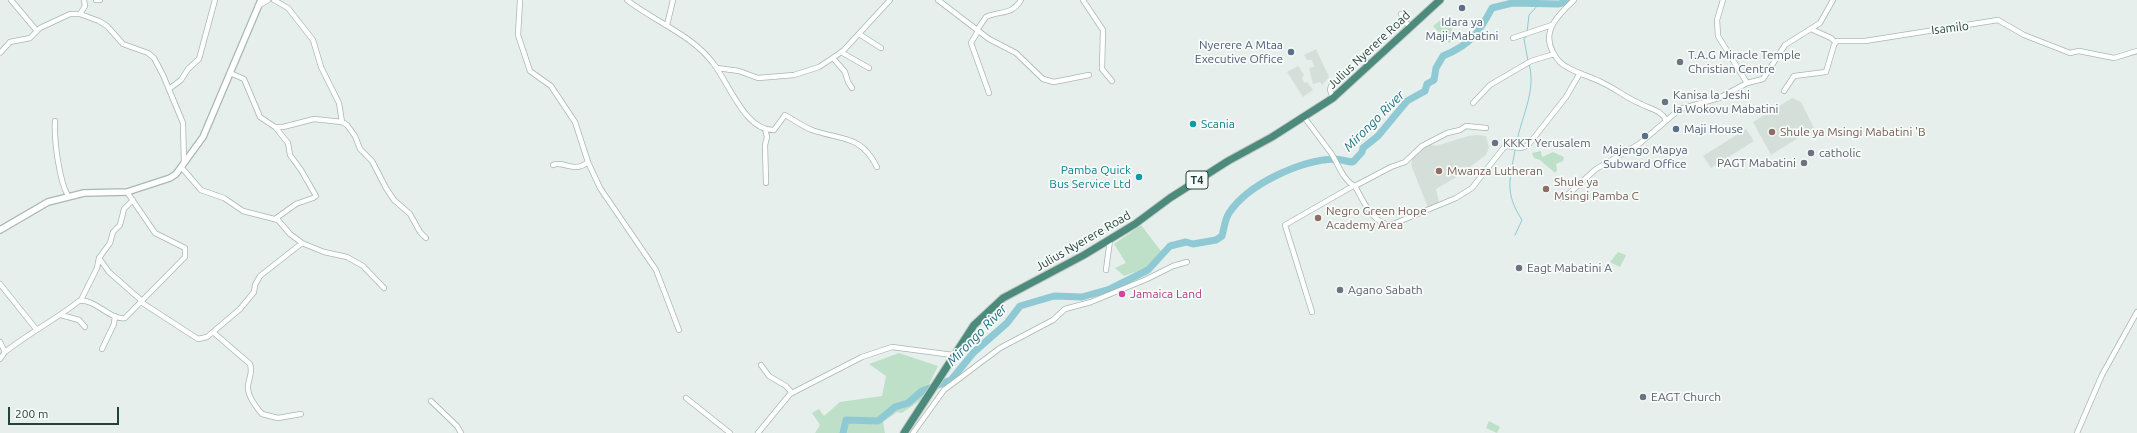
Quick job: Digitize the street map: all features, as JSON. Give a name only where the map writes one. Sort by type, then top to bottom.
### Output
[{"type":"highway","name":"Julius Nyerere Road","points":[[904,433],[953,355],[974,325],[1003,298],[1110,240],[1228,160],[1272,137],[1333,98],[1369,67],[1409,27],[1440,0]]},
{"type":"street","points":[[11,0],[37,31]]},
{"type":"street","points":[[80,14],[85,6],[84,0]]},
{"type":"street","points":[[169,89],[181,80],[188,69],[199,59],[215,0]]},
{"type":"street","points":[[0,230],[48,202],[84,193],[127,192],[170,178],[183,166],[203,137],[261,0]]},
{"type":"street","points":[[258,6],[268,0]]},
{"type":"street","points":[[274,0],[288,8],[313,40],[321,66],[339,103],[342,122]]},
{"type":"street","points":[[520,0],[518,35],[530,71],[551,86],[575,122],[588,162],[600,188],[656,270],[679,330]]},
{"type":"street","points":[[627,0],[640,10],[667,25],[699,48],[717,68],[724,82],[750,119],[758,127],[765,129],[777,128],[784,115],[804,127],[858,143],[868,153],[877,167]]},
{"type":"street","points":[[667,25],[673,0]]},
{"type":"street","points":[[717,68],[739,71],[758,78],[788,76],[819,67],[841,52],[890,0]]},
{"type":"street","points":[[938,0],[978,31],[1016,53],[1035,72],[1049,82],[1089,75]]},
{"type":"street","points":[[989,93],[971,43],[986,17],[1007,13],[1018,6],[1021,0]]},
{"type":"street","points":[[1083,0],[1104,30],[1102,69],[1112,81]]},
{"type":"street","points":[[1513,38],[1552,25],[1574,0]]},
{"type":"street","points":[[1723,0],[1717,20],[1718,36],[1747,83]]},
{"type":"street","points":[[1563,199],[1600,166],[1639,144],[1666,120],[1680,110],[1719,98],[1747,83],[1758,81],[1766,76],[1782,49],[1820,22],[1833,0]]},
{"type":"street","points":[[0,53],[10,42],[24,40],[52,21],[70,14],[80,14],[107,26],[123,44],[148,53],[154,58],[163,75],[183,123],[183,166],[201,190],[224,198],[243,211],[275,219],[290,234],[302,243],[354,261],[363,266],[384,288]]},
{"type":"street","points":[[1333,98],[1330,90],[1331,86],[1402,17],[1409,27]]},
{"type":"street","name":"Isamilo","points":[[1835,42],[1865,41],[1998,20],[2024,35],[2070,53],[2079,51],[2114,58],[2137,51]]},
{"type":"street","points":[[1552,25],[1549,41],[1554,54],[1563,65],[1580,74],[1604,83],[1641,104],[1653,109],[1661,114],[1666,120]]},
{"type":"street","points":[[1784,91],[1794,76],[1826,72],[1835,42],[1831,38],[1811,29]]},
{"type":"street","points":[[859,34],[881,48]]},
{"type":"street","points":[[841,52],[869,68]]},
{"type":"street","points":[[1473,103],[1490,85],[1531,61],[1554,54]]},
{"type":"street","points":[[834,58],[845,72],[848,82],[852,88]]},
{"type":"street","points":[[230,73],[244,79],[260,117],[275,127],[288,143],[290,155],[301,170],[316,196],[296,204],[275,219]]},
{"type":"street","points":[[1304,117],[1377,220],[1384,225],[1391,225],[1456,198],[1472,188],[1505,146],[1524,148],[1562,103],[1580,74]]},
{"type":"street","points":[[275,127],[284,127],[314,119],[342,122],[352,130],[360,149],[372,161],[388,191],[410,214],[420,232],[426,238]]},
{"type":"street","points":[[55,121],[57,152],[64,189],[68,196]]},
{"type":"street","points":[[1312,312],[1285,225],[1354,186],[1391,167],[1406,162],[1422,146],[1447,133],[1460,130],[1466,126],[1486,128]]},
{"type":"street","points":[[765,129],[767,137],[764,145],[766,183]]},
{"type":"street","points":[[553,166],[557,164],[576,168],[588,162]]},
{"type":"street","points":[[81,300],[94,304],[115,316],[125,318],[185,256],[187,250],[155,233],[127,192]]},
{"type":"street","points":[[0,359],[5,352],[36,329],[61,315],[81,300],[97,268],[99,258],[110,243],[113,232],[120,225],[126,206],[133,200]]},
{"type":"street","points":[[1106,270],[1110,240]]},
{"type":"street","points":[[99,258],[109,272],[142,302],[198,339],[207,337],[240,309],[254,292],[256,282],[265,270],[280,261],[302,243]]},
{"type":"street","points":[[913,433],[944,390],[1000,348],[1053,320],[1066,309],[1091,302],[1147,279],[1173,266],[1187,262]]},
{"type":"street","points":[[0,284],[36,329]]},
{"type":"street","points":[[2077,433],[2114,349],[2137,312]]},
{"type":"street","points":[[61,315],[80,320],[85,327]]},
{"type":"street","points":[[102,349],[114,324],[115,316]]},
{"type":"street","points":[[213,332],[250,364],[252,370],[249,390],[251,398],[262,414],[278,418],[301,414]]},
{"type":"street","points":[[0,342],[5,352]]},
{"type":"street","points":[[758,433],[784,399],[792,393],[862,357],[892,348],[953,355]]},
{"type":"street","points":[[761,365],[769,376],[786,386],[792,393]]},
{"type":"street","points":[[686,398],[730,433]]},
{"type":"street","points":[[431,401],[458,426],[461,433]]},
{"type":"shaded area","points":[[1316,49],[1329,77],[1322,85],[1320,82],[1313,84],[1309,68],[1314,67],[1312,60],[1307,60],[1304,55]]},
{"type":"shaded area","points":[[1298,66],[1304,75],[1302,77],[1304,83],[1307,82],[1313,90],[1303,97],[1287,72]]},
{"type":"shaded area","points":[[1792,98],[1801,102],[1814,128],[1771,155],[1753,122]]},
{"type":"shaded area","points":[[1746,129],[1754,141],[1711,168],[1703,156]]},
{"type":"shaded area","name":"Mwanza Lutheran","points":[[1468,136],[1486,136],[1489,148],[1486,155],[1455,178],[1436,189],[1439,203],[1429,210],[1411,165],[1414,153],[1429,144],[1436,146]]},
{"type":"green space","points":[[1443,18],[1449,25],[1452,23],[1454,25],[1451,28],[1455,32],[1451,36],[1454,39],[1449,43],[1433,26]]},
{"type":"green space","points":[[1541,151],[1542,157],[1553,152],[1564,157],[1563,161],[1556,164],[1557,170],[1555,173],[1540,160],[1534,158],[1532,153]]},
{"type":"green space","points":[[1141,225],[1161,251],[1146,268],[1124,276],[1115,268],[1126,263],[1114,244]]},
{"type":"green space","points":[[1618,252],[1626,255],[1620,267],[1610,262]]},
{"type":"green space","points":[[899,353],[938,366],[922,399],[902,413],[897,412],[883,422],[885,433],[815,433],[820,425],[812,413],[819,409],[824,416],[840,402],[882,396],[886,376],[869,364]]},
{"type":"green space","points":[[1489,421],[1500,427],[1497,433],[1486,428]]},
{"type":"waterway","name":"Mirongo River","points":[[843,433],[846,420],[878,421],[895,407],[908,403],[922,391],[951,380],[974,352],[1007,323],[1020,306],[1054,296],[1082,297],[1110,289],[1148,270],[1170,246],[1186,242],[1193,244],[1216,240],[1222,236],[1229,213],[1238,202],[1262,183],[1292,169],[1321,160],[1335,159],[1353,162],[1362,152],[1363,148],[1378,136],[1407,101],[1425,91],[1427,84],[1434,80],[1436,68],[1443,56],[1467,43],[1478,31],[1492,8],[1512,3],[1559,4],[1573,0]]},
{"type":"waterway","points":[[1527,32],[1529,15],[1540,3]]},
{"type":"waterway","points":[[1527,35],[1524,39],[1528,61]]},
{"type":"waterway","points":[[1516,146],[1531,85],[1529,64]]},
{"type":"waterway","points":[[1515,150],[1510,186],[1516,210],[1522,220],[1515,235]]},
{"type":"place","name":"Idara ya Maji-Mabatini","points":[[1462,8]]},
{"type":"place","name":"Nyerere A Mtaa Executive Office","points":[[1291,52]]},
{"type":"place","name":"T.A.G Miracle Temple Christian Centre","points":[[1680,62]]},
{"type":"place","name":"Kanisa la Jeshi la Wokovu Mabatini","points":[[1665,102]]},
{"type":"place","name":"Scania","points":[[1193,124]]},
{"type":"place","name":"Maji House","points":[[1676,129]]},
{"type":"place","name":"Shule ya Msingi Mabatini 'B","points":[[1772,132]]},
{"type":"place","name":"Majengo Mapya Subward Office","points":[[1645,136]]},
{"type":"place","name":"KKKT Yerusalem","points":[[1495,143]]},
{"type":"place","name":"catholic","points":[[1811,153]]},
{"type":"place","name":"PAGT Mabatini","points":[[1804,163]]},
{"type":"place","name":"Mwanza Lutheran","points":[[1439,171]]},
{"type":"place","name":"Pamba Quick Bus Service Ltd","points":[[1139,177]]},
{"type":"place","name":"Shule ya Msingi Pamba C","points":[[1546,189]]},
{"type":"place","name":"Negro Green Hope Academy Area","points":[[1318,218]]},
{"type":"place","name":"Eagt Mabatini A","points":[[1519,268]]},
{"type":"place","name":"Agano Sabath","points":[[1340,290]]},
{"type":"place","name":"Jamaica Land","points":[[1122,294]]},
{"type":"place","name":"EAGT Church","points":[[1643,397]]}]
